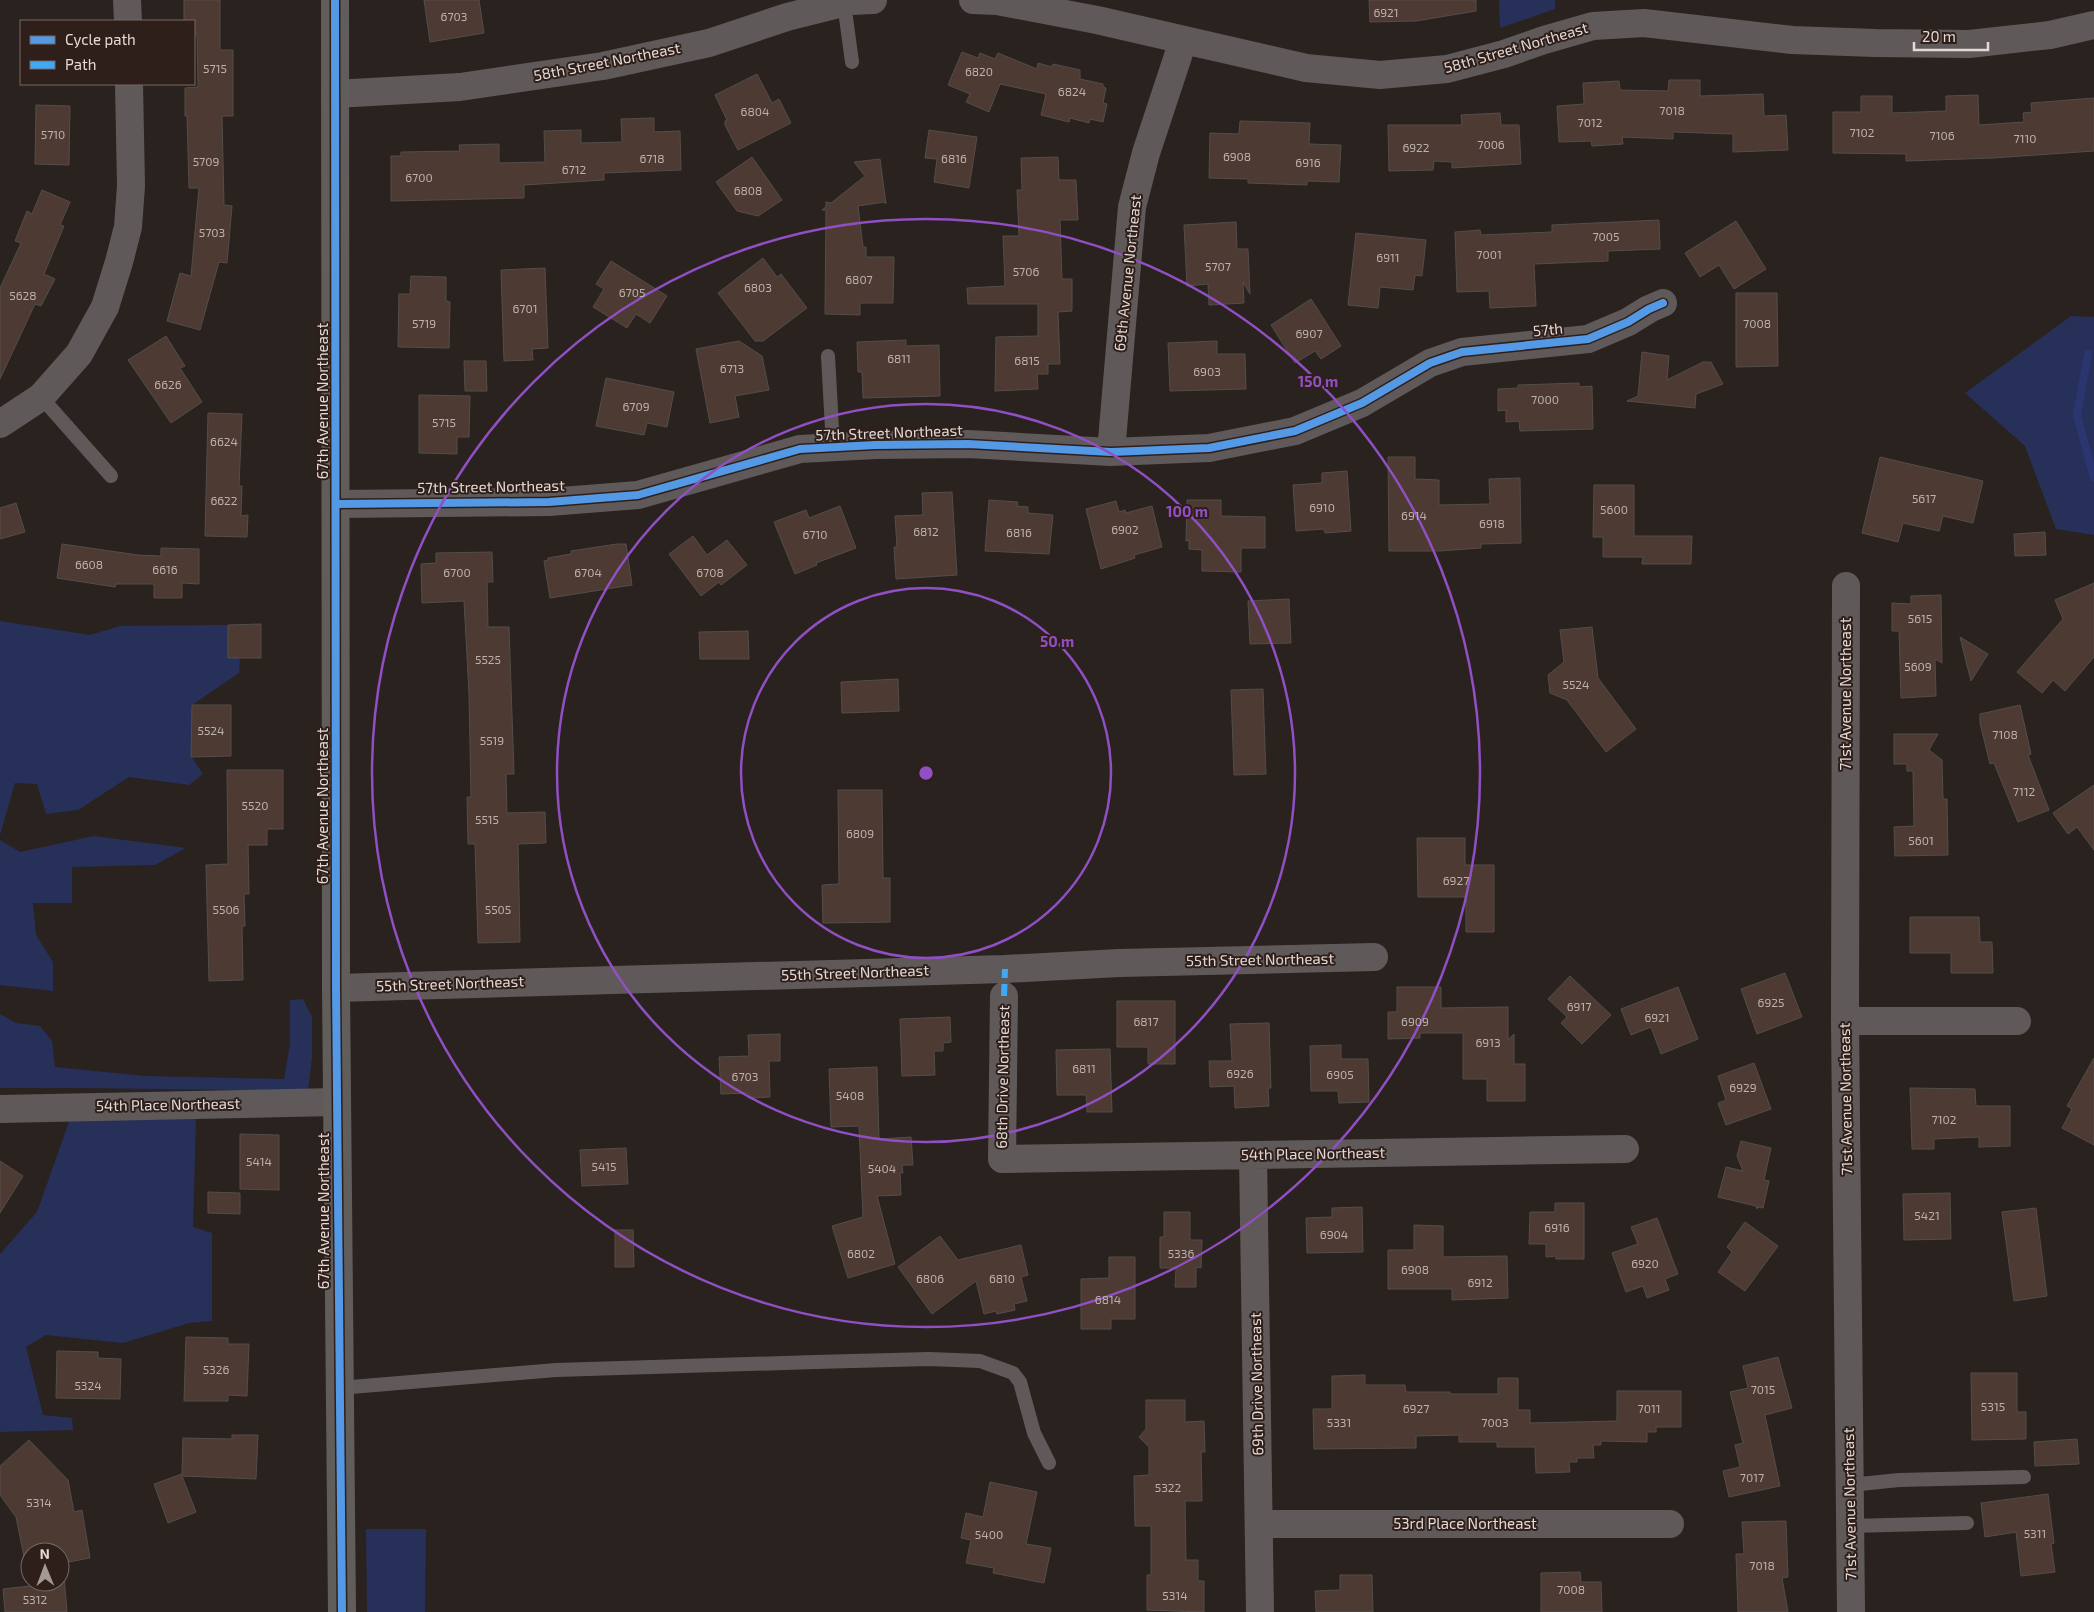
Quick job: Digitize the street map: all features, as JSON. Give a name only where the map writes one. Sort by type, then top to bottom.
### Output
[{"type":"street","points":[[127,0],[128,20]]},
{"type":"street","name":"67th Avenue Northeast","points":[[335,0],[336,988],[342,1612]]},
{"type":"street","name":"58th Street Northeast","points":[[336,94],[460,87],[603,66],[709,43],[787,17],[844,3],[873,0]]},
{"type":"street","name":"58th Street Northeast","points":[[973,0],[996,1],[1097,20],[1306,68],[1380,75],[1447,69],[1504,54],[1592,26],[1644,23],[1792,40],[1969,44],[2050,35],[2094,25]]},
{"type":"street","name":"69th Avenue Northeast","points":[[1111,452],[1132,206],[1146,153],[1183,41]]},
{"type":"street","points":[[0,424],[41,397],[79,354],[105,307],[128,226],[131,186],[129,85]]},
{"type":"street","name":"57th","points":[[1430,363],[1468,351],[1588,339],[1628,322],[1663,303]]},
{"type":"street","name":"57th Street Northeast","points":[[337,504],[549,502],[638,495],[800,449],[875,445],[968,444],[1111,452],[1208,448],[1295,432],[1362,403],[1430,363]]},
{"type":"street","name":"71st Avenue Northeast","points":[[1846,586],[1846,1021],[1851,1612]]},
{"type":"street","name":"55th Street Northeast","points":[[336,988],[1005,969],[1119,963],[1374,957]]},
{"type":"street","name":"68th Drive Northeast","points":[[1002,1159],[1004,996]]},
{"type":"street","points":[[1846,1021],[2017,1021]]},
{"type":"street","name":"54th Place Northeast","points":[[0,1109],[337,1102]]},
{"type":"street","name":"54th Place Northeast","points":[[1002,1159],[1625,1149]]},
{"type":"street","name":"69th Drive Northeast","points":[[1253,1155],[1260,1612]]},
{"type":"street","name":"53rd Place Northeast","points":[[1260,1524],[1670,1524]]},
{"type":"lane","points":[[844,3],[852,62]]},
{"type":"lane","points":[[828,356],[833,447]]},
{"type":"lane","points":[[41,397],[111,476]]},
{"type":"lane","points":[[339,1388],[556,1370],[930,1359],[980,1361],[1013,1373],[1020,1382],[1034,1433],[1049,1463]]},
{"type":"lane","points":[[1850,1485],[1899,1480],[2024,1477]]},
{"type":"lane","points":[[1850,1526],[1967,1523]]},
{"type":"shaded area","points":[[1499,0],[1555,0],[1555,9],[1500,28]]},
{"type":"shaded area","points":[[2071,316],[2094,317],[2094,535],[2056,529],[2025,446],[1965,393]]},
{"type":"shaded area","points":[[0,621],[90,635],[120,626],[228,625],[228,658],[240,658],[239,673],[192,705],[191,756],[203,774],[189,785],[129,777],[78,810],[46,814],[37,784],[15,783],[0,835]]},
{"type":"shaded area","points":[[94,836],[186,848],[155,865],[72,867],[72,903],[33,903],[36,935],[53,962],[53,991],[0,985],[0,840],[20,852]]},
{"type":"shaded area","points":[[303,999],[312,1017],[312,1057],[308,1091],[0,1088],[0,1014],[16,1023],[40,1026],[52,1041],[55,1067],[145,1076],[284,1079],[290,1044],[290,1000]]},
{"type":"shaded area","points":[[196,1118],[193,1227],[212,1233],[212,1321],[189,1323],[123,1343],[46,1335],[26,1347],[43,1415],[72,1418],[73,1430],[0,1432],[0,1254],[37,1212],[70,1119]]},
{"type":"shaded area","points":[[366,1529],[426,1529],[425,1612],[367,1612]]},
{"type":"building","points":[[184,0],[220,0],[220,50],[233,50],[233,116],[222,116],[224,205],[232,206],[227,263],[219,262],[200,330],[167,321],[180,273],[191,276],[199,188],[189,188],[187,116],[185,116],[185,88],[198,87],[197,34],[195,34],[195,20],[184,20]]},
{"type":"building","points":[[424,0],[479,0],[484,33],[430,42]]},
{"type":"building","points":[[1369,0],[1476,0],[1476,11],[1416,21],[1370,22]]},
{"type":"building","points":[[962,52],[978,58],[980,53],[995,59],[998,53],[1037,69],[1038,63],[1052,67],[1053,64],[1080,70],[1080,79],[1103,84],[1103,87],[1106,88],[1103,103],[1107,104],[1103,122],[1090,119],[1089,123],[1070,118],[1069,122],[1041,115],[1046,94],[1000,84],[989,112],[966,102],[970,94],[948,85]]},
{"type":"building","points":[[757,74],[772,103],[779,99],[791,123],[738,150],[725,125],[727,120],[715,95]]},
{"type":"building","points":[[1669,80],[1700,80],[1700,96],[1763,94],[1764,116],[1786,115],[1788,150],[1733,152],[1733,134],[1673,132],[1673,139],[1622,137],[1623,144],[1592,146],[1591,141],[1559,142],[1557,106],[1584,104],[1583,83],[1619,81],[1620,90],[1668,91]]},
{"type":"building","points":[[1978,95],[1979,125],[2024,122],[2023,113],[2032,112],[2031,103],[2094,98],[2094,151],[1993,158],[1906,161],[1906,154],[1833,153],[1833,112],[1861,112],[1861,96],[1892,96],[1892,113],[1946,111],[1946,96]]},
{"type":"building","points":[[36,105],[70,106],[69,165],[35,164]]},
{"type":"building","points":[[1500,113],[1501,125],[1519,125],[1521,164],[1452,168],[1452,162],[1434,161],[1433,170],[1389,171],[1388,125],[1462,125],[1461,115]]},
{"type":"building","points":[[654,118],[654,132],[680,131],[681,170],[604,173],[604,180],[524,185],[524,198],[391,201],[391,156],[401,156],[401,152],[460,151],[459,145],[499,144],[499,163],[545,162],[544,131],[581,130],[581,143],[622,142],[621,119]]},
{"type":"building","points":[[1240,121],[1310,123],[1309,144],[1341,145],[1339,182],[1307,181],[1307,185],[1248,183],[1248,179],[1209,178],[1210,133],[1239,134]]},
{"type":"building","points":[[929,130],[977,137],[969,188],[934,182],[937,159],[925,158]]},
{"type":"building","points":[[752,157],[782,200],[758,216],[737,211],[716,182]]},
{"type":"building","points":[[1058,157],[1059,180],[1076,180],[1078,220],[1060,220],[1062,279],[1072,279],[1072,311],[1058,312],[1060,364],[1048,364],[1048,374],[1037,374],[1038,389],[995,391],[996,337],[1038,336],[1038,304],[968,304],[967,288],[1005,286],[1003,236],[1019,236],[1017,190],[1022,190],[1021,158]]},
{"type":"building","points":[[880,159],[886,204],[884,202],[858,206],[863,247],[866,247],[866,257],[894,257],[893,303],[860,303],[860,315],[825,314],[826,210],[822,210],[826,207],[826,202],[831,203],[865,176],[854,162]]},
{"type":"building","points":[[42,190],[70,202],[60,225],[64,226],[44,274],[55,279],[41,306],[35,304],[0,379],[0,288],[21,243],[15,241],[27,211],[32,214]]},
{"type":"building","points":[[1659,220],[1660,249],[1608,251],[1608,261],[1534,264],[1536,306],[1490,308],[1489,291],[1457,292],[1455,232],[1480,230],[1481,235],[1552,232],[1552,225]]},
{"type":"building","points":[[1736,221],[1766,269],[1734,289],[1719,265],[1700,277],[1685,253]]},
{"type":"building","points":[[1236,222],[1237,249],[1248,249],[1250,294],[1243,282],[1244,303],[1209,305],[1208,284],[1187,286],[1184,225]]},
{"type":"building","points":[[1356,233],[1426,240],[1422,276],[1415,275],[1413,290],[1380,287],[1378,308],[1348,305]]},
{"type":"building","points":[[763,258],[777,277],[781,274],[807,308],[763,341],[755,341],[718,293]]},
{"type":"building","points":[[611,261],[667,296],[650,323],[636,314],[627,328],[593,307],[604,289],[596,284]]},
{"type":"building","points":[[545,268],[548,348],[532,349],[533,360],[504,361],[501,270]]},
{"type":"building","points":[[411,276],[446,277],[446,301],[450,302],[449,348],[398,347],[399,294],[410,294]]},
{"type":"building","points":[[1736,293],[1777,293],[1778,366],[1736,367]]},
{"type":"building","points":[[1311,299],[1341,346],[1321,359],[1315,351],[1295,363],[1271,325]]},
{"type":"building","points":[[166,336],[185,366],[180,368],[202,402],[171,423],[128,360]]},
{"type":"building","points":[[906,340],[906,346],[939,345],[940,396],[863,398],[862,372],[858,372],[857,342]]},
{"type":"building","points":[[739,341],[762,356],[769,390],[735,396],[739,417],[710,423],[696,349]]},
{"type":"building","points":[[1217,341],[1217,354],[1245,354],[1246,389],[1170,391],[1168,343]]},
{"type":"building","points":[[1642,352],[1669,356],[1667,380],[1703,362],[1711,362],[1723,384],[1696,394],[1695,408],[1627,401],[1638,396]]},
{"type":"building","points":[[464,361],[486,361],[487,391],[465,391]]},
{"type":"building","points":[[606,378],[674,392],[667,427],[647,423],[644,435],[596,426]]},
{"type":"building","points":[[1579,383],[1579,387],[1592,386],[1593,429],[1520,431],[1519,421],[1506,422],[1506,410],[1498,411],[1498,389],[1518,388],[1518,385]]},
{"type":"building","points":[[419,395],[470,396],[469,437],[457,437],[457,454],[419,453]]},
{"type":"building","points":[[208,413],[242,414],[239,486],[242,486],[241,516],[248,515],[247,537],[205,536]]},
{"type":"building","points":[[1388,457],[1415,457],[1415,479],[1439,480],[1439,505],[1490,504],[1489,479],[1520,478],[1521,543],[1481,544],[1481,548],[1439,551],[1389,551]]},
{"type":"building","points":[[1880,457],[1983,481],[1973,523],[1943,516],[1939,531],[1903,523],[1898,542],[1862,533]]},
{"type":"building","points":[[1347,471],[1351,531],[1325,533],[1324,529],[1296,531],[1293,485],[1322,483],[1322,473]]},
{"type":"building","points":[[1594,485],[1634,485],[1634,536],[1692,536],[1691,564],[1642,564],[1643,557],[1603,557],[1603,537],[1593,537]]},
{"type":"building","points":[[952,492],[957,575],[896,579],[894,547],[897,547],[895,516],[923,515],[922,493]]},
{"type":"building","points":[[989,500],[1018,502],[1017,506],[1028,507],[1028,513],[1053,515],[1049,554],[985,551]]},
{"type":"building","points":[[1187,500],[1221,500],[1221,516],[1265,517],[1265,548],[1241,548],[1241,572],[1202,571],[1202,550],[1189,549],[1189,540],[1186,541]]},
{"type":"building","points":[[1116,501],[1119,512],[1125,510],[1126,513],[1152,506],[1162,547],[1134,555],[1135,558],[1101,569],[1086,509]]},
{"type":"building","points":[[16,503],[25,532],[0,539],[0,508]]},
{"type":"building","points":[[840,506],[856,548],[816,563],[817,565],[795,574],[774,522],[806,510],[809,518]]},
{"type":"building","points":[[2045,532],[2046,555],[2015,556],[2014,534]]},
{"type":"building","points":[[693,536],[707,555],[727,540],[747,565],[721,585],[719,582],[701,596],[669,554]]},
{"type":"building","points":[[62,544],[138,555],[161,556],[161,548],[199,549],[199,584],[182,583],[182,598],[154,598],[154,584],[116,584],[115,587],[57,578]]},
{"type":"building","points":[[626,544],[632,585],[550,598],[544,561],[548,560],[548,558],[571,554],[571,551]]},
{"type":"building","points":[[492,552],[493,582],[487,582],[488,627],[509,627],[514,774],[506,774],[507,813],[545,812],[546,843],[518,844],[520,942],[478,943],[475,844],[468,844],[467,797],[471,797],[469,694],[464,601],[422,603],[421,564],[436,563],[436,553]]},
{"type":"building","points":[[2094,583],[2094,657],[2065,691],[2053,680],[2042,693],[2017,672],[2063,619],[2055,600]]},
{"type":"building","points":[[1941,595],[1942,663],[1935,659],[1936,696],[1901,698],[1899,631],[1892,631],[1892,603],[1911,604],[1911,596]]},
{"type":"building","points":[[1289,599],[1291,643],[1250,644],[1248,601]]},
{"type":"building","points":[[261,624],[261,658],[228,658],[228,625]]},
{"type":"building","points":[[1592,627],[1598,678],[1636,729],[1606,752],[1567,700],[1550,693],[1548,675],[1564,662],[1560,630]]},
{"type":"building","points":[[748,631],[749,659],[700,659],[699,632]]},
{"type":"building","points":[[1960,637],[1988,654],[1971,681]]},
{"type":"building","points":[[898,679],[899,711],[842,713],[841,682]]},
{"type":"building","points":[[1263,689],[1266,774],[1234,775],[1231,690]]},
{"type":"building","points":[[192,705],[231,705],[231,756],[191,757]]},
{"type":"building","points":[[2020,705],[2031,754],[2028,755],[2049,810],[2018,822],[1994,763],[1990,764],[1980,723],[1980,714]]},
{"type":"building","points":[[1894,734],[1938,734],[1929,750],[1942,760],[1943,799],[1947,799],[1948,855],[1895,856],[1894,827],[1914,826],[1913,771],[1907,771],[1907,764],[1894,764]]},
{"type":"building","points":[[227,770],[283,770],[283,829],[267,829],[267,845],[248,845],[249,894],[244,894],[245,926],[242,926],[243,980],[209,981],[206,865],[228,864]]},
{"type":"building","points":[[2094,785],[2094,850],[2077,827],[2068,834],[2053,813]]},
{"type":"building","points":[[838,790],[882,790],[883,878],[890,878],[890,922],[823,923],[822,885],[839,884]]},
{"type":"building","points":[[1417,838],[1465,838],[1465,865],[1494,865],[1494,932],[1466,932],[1466,897],[1418,897]]},
{"type":"building","points":[[1910,917],[1979,917],[1980,942],[1992,942],[1993,973],[1951,973],[1951,953],[1910,953]]},
{"type":"building","points":[[1785,973],[1802,1017],[1757,1034],[1741,989]]},
{"type":"building","points":[[1570,976],[1611,1015],[1582,1044],[1561,1023],[1567,1017],[1548,999]]},
{"type":"building","points":[[1397,987],[1441,987],[1441,1008],[1508,1007],[1508,1040],[1514,1034],[1514,1064],[1525,1064],[1525,1101],[1487,1101],[1487,1079],[1463,1079],[1463,1033],[1420,1033],[1420,1038],[1388,1039],[1388,1012],[1397,1012]]},
{"type":"building","points":[[1678,987],[1698,1039],[1661,1054],[1651,1027],[1631,1035],[1621,1009]]},
{"type":"building","points":[[1117,1001],[1175,1001],[1175,1064],[1148,1064],[1148,1047],[1117,1047]]},
{"type":"building","points":[[950,1017],[951,1042],[943,1043],[943,1051],[934,1051],[935,1075],[902,1076],[900,1019]]},
{"type":"building","points":[[1269,1023],[1271,1088],[1268,1088],[1269,1106],[1235,1108],[1234,1086],[1210,1087],[1209,1061],[1232,1061],[1230,1024]]},
{"type":"building","points":[[780,1034],[780,1061],[769,1061],[770,1097],[749,1098],[749,1093],[721,1094],[719,1057],[749,1056],[748,1035]]},
{"type":"building","points":[[1341,1045],[1341,1059],[1368,1059],[1369,1102],[1339,1103],[1338,1091],[1311,1091],[1310,1046]]},
{"type":"building","points":[[1110,1049],[1112,1112],[1087,1112],[1086,1095],[1057,1095],[1056,1050]]},
{"type":"building","points":[[2094,1058],[2094,1145],[2062,1128],[2072,1109],[2067,1106]]},
{"type":"building","points":[[1754,1063],[1771,1109],[1726,1125],[1718,1103],[1726,1100],[1718,1076]]},
{"type":"building","points":[[877,1067],[879,1139],[911,1137],[913,1165],[902,1165],[903,1173],[900,1173],[901,1195],[877,1196],[895,1264],[848,1278],[832,1226],[863,1217],[859,1126],[831,1127],[829,1069]]},
{"type":"building","points":[[1910,1088],[1975,1089],[1976,1106],[2010,1106],[2010,1146],[1979,1147],[1979,1137],[1934,1139],[1934,1149],[1912,1149]]},
{"type":"building","points":[[240,1134],[279,1135],[279,1190],[240,1189]]},
{"type":"building","points":[[1741,1141],[1771,1148],[1764,1180],[1769,1181],[1763,1208],[1757,1207],[1757,1209],[1756,1206],[1718,1197],[1726,1167],[1743,1171],[1737,1156]]},
{"type":"building","points":[[626,1148],[628,1184],[582,1186],[580,1150]]},
{"type":"building","points":[[0,1161],[23,1176],[0,1213]]},
{"type":"building","points":[[208,1192],[240,1193],[240,1214],[208,1213]]},
{"type":"building","points":[[1950,1193],[1951,1239],[1904,1240],[1903,1194]]},
{"type":"building","points":[[1555,1203],[1584,1203],[1584,1259],[1556,1259],[1556,1256],[1546,1257],[1546,1244],[1529,1244],[1530,1212],[1555,1212]]},
{"type":"building","points":[[1362,1207],[1363,1252],[1307,1253],[1306,1218],[1332,1217],[1332,1208]]},
{"type":"building","points":[[2036,1208],[2047,1296],[2014,1301],[2002,1212]]},
{"type":"building","points":[[1164,1212],[1190,1212],[1190,1240],[1202,1240],[1201,1268],[1196,1267],[1196,1287],[1175,1287],[1176,1268],[1160,1268],[1160,1237],[1164,1237]]},
{"type":"building","points":[[1657,1218],[1678,1274],[1665,1279],[1669,1290],[1647,1298],[1643,1286],[1626,1292],[1612,1253],[1638,1244],[1631,1227]]},
{"type":"building","points":[[1745,1222],[1778,1246],[1745,1291],[1718,1272],[1732,1252],[1727,1247]]},
{"type":"building","points":[[1414,1225],[1443,1226],[1443,1257],[1507,1256],[1508,1298],[1452,1300],[1452,1289],[1388,1289],[1388,1250],[1414,1250]]},
{"type":"building","points":[[615,1230],[633,1230],[634,1267],[615,1267]]},
{"type":"building","points":[[940,1236],[958,1260],[1021,1245],[1028,1275],[1021,1277],[1027,1301],[1014,1304],[1015,1310],[997,1314],[996,1311],[984,1314],[976,1281],[932,1314],[898,1267]]},
{"type":"building","points":[[1109,1257],[1135,1257],[1135,1319],[1111,1319],[1111,1329],[1081,1329],[1081,1279],[1109,1278]]},
{"type":"building","points":[[186,1337],[228,1338],[228,1344],[249,1344],[247,1396],[228,1395],[228,1401],[184,1401]]},
{"type":"building","points":[[57,1351],[98,1352],[98,1358],[121,1359],[120,1399],[56,1398]]},
{"type":"building","points":[[1778,1357],[1792,1408],[1765,1415],[1780,1486],[1729,1497],[1723,1471],[1740,1467],[1735,1445],[1743,1443],[1730,1392],[1748,1388],[1743,1366]]},
{"type":"building","points":[[1971,1373],[2017,1373],[2017,1412],[2026,1412],[2026,1439],[1972,1440]]},
{"type":"building","points":[[1365,1375],[1365,1385],[1405,1385],[1406,1392],[1450,1392],[1450,1394],[1498,1394],[1498,1378],[1518,1378],[1518,1410],[1530,1410],[1530,1423],[1617,1421],[1617,1391],[1681,1391],[1681,1427],[1656,1427],[1656,1432],[1647,1432],[1647,1442],[1601,1441],[1601,1445],[1593,1445],[1594,1458],[1577,1458],[1577,1462],[1569,1462],[1570,1472],[1536,1473],[1535,1447],[1497,1447],[1497,1442],[1459,1442],[1459,1435],[1416,1436],[1416,1448],[1314,1449],[1313,1409],[1332,1409],[1332,1376]]},
{"type":"building","points":[[1146,1400],[1185,1400],[1185,1422],[1204,1421],[1205,1452],[1201,1452],[1202,1501],[1185,1501],[1186,1560],[1198,1560],[1198,1581],[1204,1581],[1204,1612],[1147,1610],[1147,1575],[1151,1575],[1151,1526],[1135,1526],[1134,1476],[1149,1475],[1149,1447],[1139,1437],[1146,1429]]},
{"type":"building","points":[[232,1435],[258,1435],[256,1479],[182,1476],[196,1512],[168,1523],[154,1484],[182,1474],[183,1438],[232,1439]]},
{"type":"building","points":[[2077,1439],[2079,1464],[2035,1466],[2034,1442]]},
{"type":"building","points":[[29,1440],[68,1480],[74,1512],[82,1510],[90,1558],[70,1562],[70,1542],[21,1542],[16,1517],[0,1495],[0,1466]]},
{"type":"building","points":[[990,1482],[1037,1492],[1026,1544],[1051,1548],[1044,1583],[993,1573],[994,1568],[966,1563],[971,1540],[961,1538],[966,1513],[983,1517]]},
{"type":"building","points":[[2048,1494],[2054,1543],[2051,1544],[2055,1572],[2021,1576],[2016,1532],[1985,1537],[1981,1503]]},
{"type":"building","points":[[1786,1521],[1788,1577],[1782,1578],[1788,1612],[1738,1612],[1736,1554],[1744,1554],[1742,1522]]},
{"type":"building","points":[[1580,1572],[1581,1582],[1601,1582],[1602,1612],[1541,1612],[1541,1573]]},
{"type":"building","points":[[1340,1575],[1372,1575],[1373,1612],[1316,1612],[1315,1591],[1340,1590]]},
{"type":"building","points":[[20,1587],[20,1592],[65,1592],[67,1612],[5,1612],[3,1589]]},
{"type":"waterway","points":[[2088,354],[2077,415],[2094,478]]},
{"type":"marked path","points":[[1004,996],[1005,969]]},
{"type":"cycle path","points":[[335,0],[336,988],[342,1612]]},
{"type":"cycle path","points":[[337,504],[549,502],[638,495],[800,449],[875,445],[968,444],[1111,452],[1209,448],[1295,431],[1362,403],[1430,363],[1462,352],[1588,339],[1628,322],[1663,303]]}]
